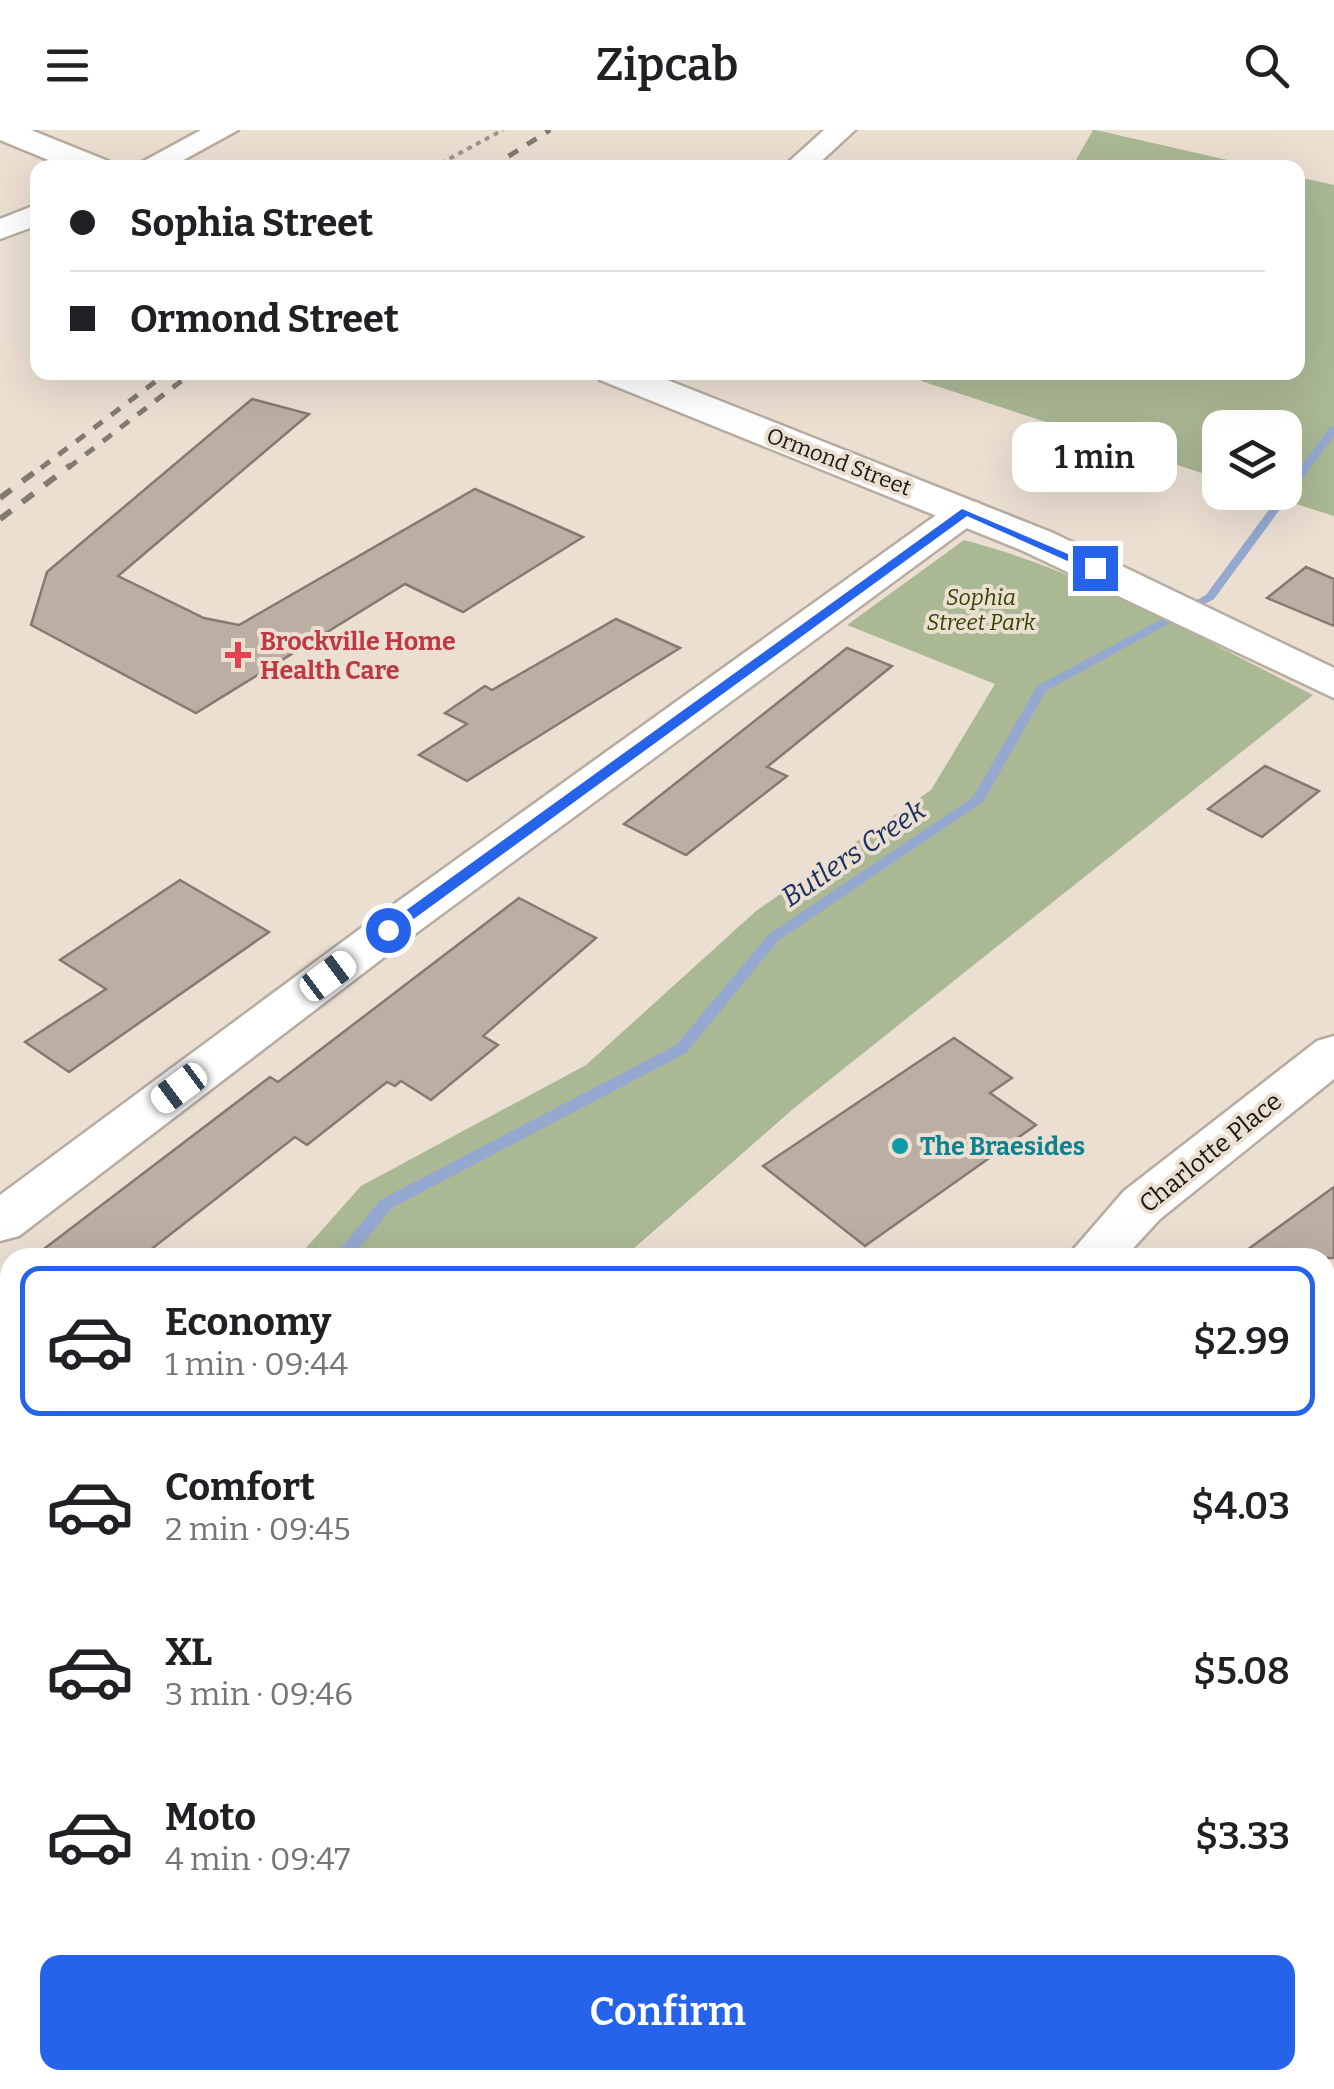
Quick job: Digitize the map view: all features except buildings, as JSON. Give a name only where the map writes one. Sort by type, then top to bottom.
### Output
[{"type":"street","points":[[3,130],[77,160]]},
{"type":"street","points":[[162,160],[224,130]]},
{"type":"street","points":[[805,160],[841,130]]},
{"type":"street","points":[[0,230],[30,217]]},
{"type":"street","name":"Ormond Street","points":[[633,380],[966,511],[1153,596],[1334,685]]},
{"type":"street","points":[[0,1222],[388,930],[966,511]]},
{"type":"street","name":"Charlotte Place","points":[[1101,1248],[1142,1205],[1334,1054]]},
{"type":"path","points":[[447,160],[502,130]]},
{"type":"green space","points":[[1096,130],[1227,160],[1076,160]]},
{"type":"green space","points":[[1305,179],[1334,185],[1334,516],[1302,506],[1302,410],[1202,410],[1202,473],[921,381],[1305,380]]},
{"type":"green space","name":"Sophia Street Park","points":[[964,540],[1099,588],[1313,695],[793,1109],[634,1248],[306,1248],[361,1186],[586,1065],[756,911],[931,790],[995,684],[847,625]]},
{"type":"waterway","name":"Butlers Creek","points":[[349,1248],[386,1204],[681,1049],[774,937],[978,799],[1041,689],[1210,597],[1334,429]]},
{"type":"railway","points":[[503,160],[550,130]]},
{"type":"railway","points":[[41,468],[157,380]]},
{"type":"railway","points":[[68,468],[183,380]]},
{"type":"railway","points":[[0,498],[44,465]]},
{"type":"railway","points":[[0,519],[71,465]]},
{"type":"place","name":"Brockville Home Health Care","points":[[238,655]]},
{"type":"place","name":"The Braesides","points":[[900,1146]]},
{"type":"route","points":[[388,930],[966,511],[1095,568]]}]
